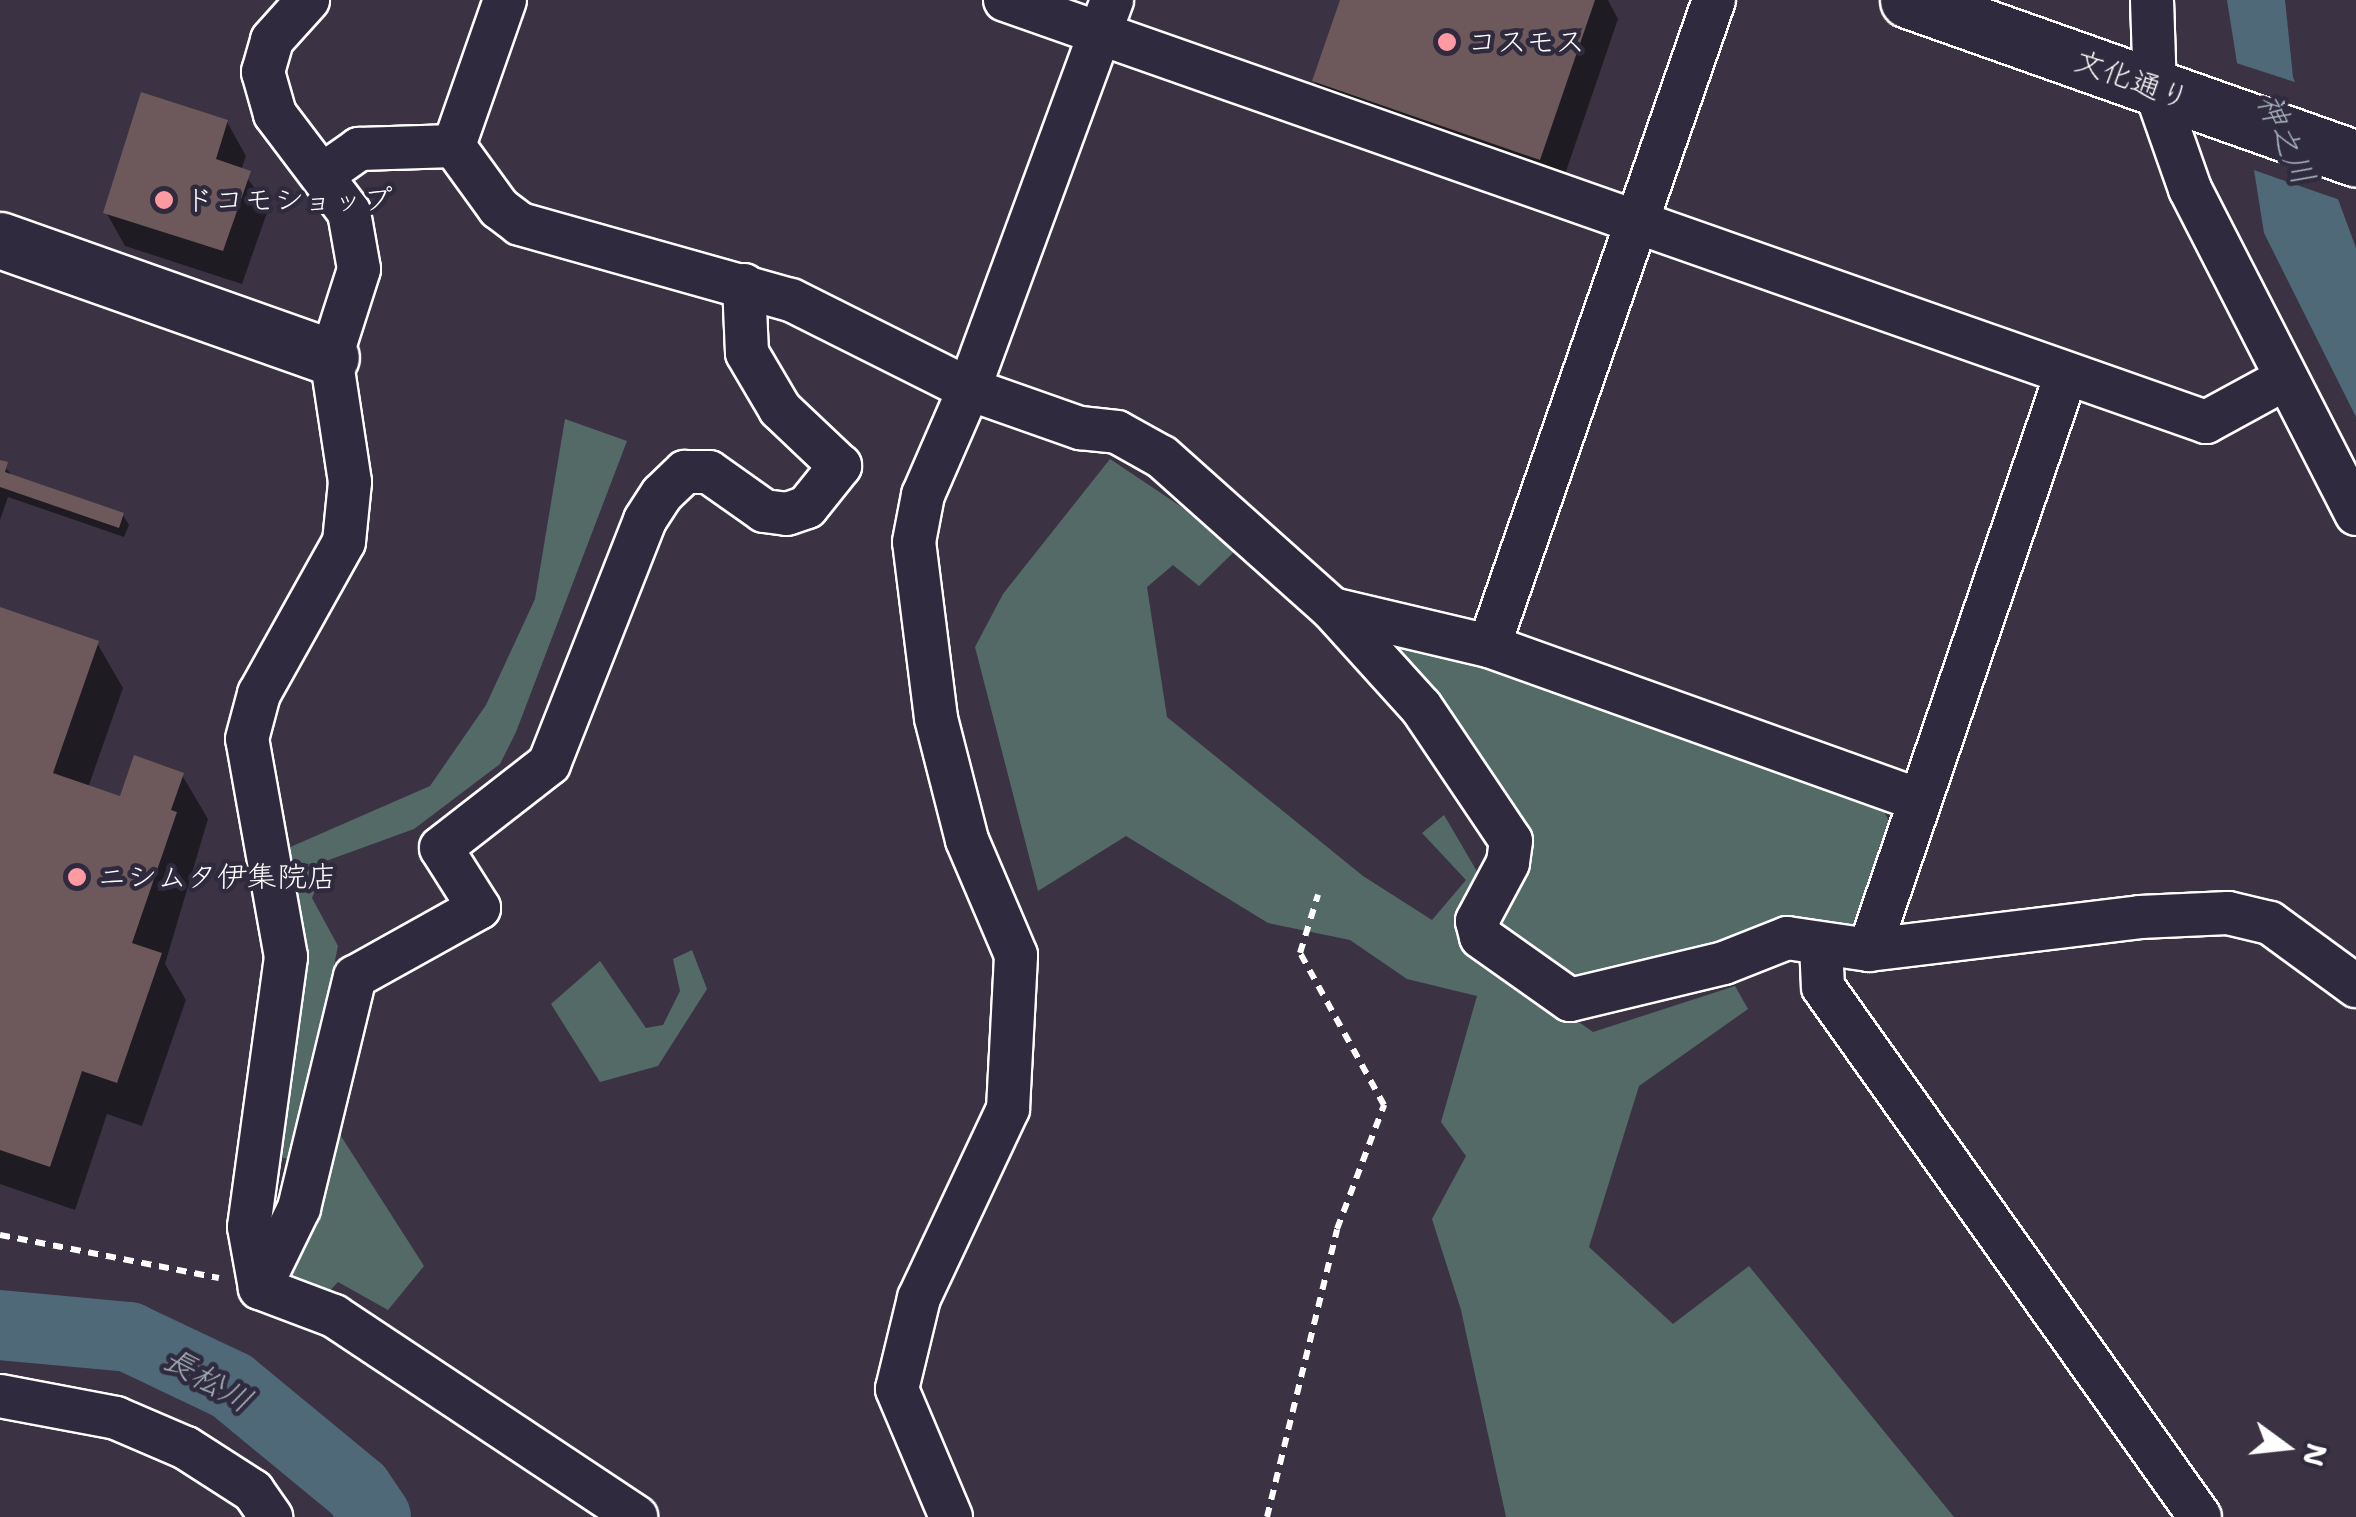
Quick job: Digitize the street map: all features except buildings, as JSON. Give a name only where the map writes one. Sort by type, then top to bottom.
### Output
[{"type":"street","points":[[260,1288],[249,1227],[286,957],[247,739],[259,694],[344,542],[350,482],[331,357],[358,268],[357,232],[325,173],[275,114],[263,72],[272,40],[308,0]]},
{"type":"street","points":[[454,146],[505,0]]},
{"type":"street","points":[[1005,0],[1106,17],[1639,222],[2206,422],[2282,380]]},
{"type":"street","points":[[1488,646],[1714,0]]},
{"type":"street","name":"文化通り","points":[[1908,0],[2356,159]]},
{"type":"street","points":[[2152,0],[2156,89],[2190,189],[2282,380],[2356,514]]},
{"type":"street","points":[[952,1517],[897,1389],[919,1298],[1008,1109],[1016,956],[967,840],[936,718],[914,542],[924,496],[970,389],[1106,17]]},
{"type":"street","points":[[325,173],[359,149],[454,146]]},
{"type":"street","points":[[454,146],[499,208],[520,224],[792,300],[970,389],[1080,428],[1117,432],[1162,457],[1332,609],[1420,707],[1511,841],[1508,863],[1477,921],[1481,936],[1570,1000],[1724,963],[1787,938],[1869,950],[2140,917],[2228,914],[2270,922],[2356,986]]},
{"type":"street","points":[[0,240],[331,357]]},
{"type":"street","points":[[260,1288],[299,1208],[355,977],[479,908],[441,848],[549,764],[645,520],[662,494],[685,472],[709,472],[764,511],[787,514],[808,507],[840,466],[780,408],[747,352],[744,286]]},
{"type":"street","points":[[1869,950],[1917,799],[2066,375]]},
{"type":"street","points":[[1332,609],[1488,646],[1917,799]]},
{"type":"street","points":[[1822,946],[1822,987],[2200,1517]]},
{"type":"street","points":[[260,1288],[334,1316],[636,1517]]},
{"type":"street","points":[[0,1396],[116,1418],[186,1448],[253,1491],[272,1517]]},
{"type":"path","points":[[1267,1517],[1336,1229],[1384,1105],[1300,953],[1318,895]]},
{"type":"path","points":[[0,1236],[260,1288]]},
{"type":"green space","points":[[565,419],[627,441],[516,732],[500,764],[414,829],[326,861],[312,898],[338,946],[293,1160],[274,1156],[307,944],[288,848],[430,786],[486,705],[535,599]]},
{"type":"green space","points":[[1110,459],[1240,546],[1199,586],[1173,565],[1147,587],[1167,717],[1363,876],[1432,920],[1466,880],[1422,833],[1444,815],[1482,880],[1473,949],[1593,1032],[1735,986],[1748,1009],[1639,1086],[1589,1247],[1673,1324],[1749,1266],[1954,1517],[1506,1517],[1461,1310],[1432,1219],[1466,1156],[1441,1122],[1477,996],[1407,979],[1350,940],[1268,923],[1126,836],[1038,891],[975,647],[1003,594]]},
{"type":"green space","points":[[1404,637],[1879,802],[1890,823],[1856,923],[1838,935],[1785,917],[1720,947],[1564,984],[1495,933],[1526,865],[1394,657]]},
{"type":"green space","points":[[692,950],[707,989],[658,1066],[600,1082],[551,1004],[600,961],[646,1028],[663,1025],[680,991],[673,959]]},
{"type":"green space","points":[[339,1133],[424,1266],[388,1310],[338,1282],[324,1297],[278,1281]]},
{"type":"water","name":"神之川","points":[[2227,0],[2285,0],[2293,77],[2356,248],[2356,417],[2264,233]]},
{"type":"pier","points":[[2230,61],[2301,84],[2340,200],[2248,168]]},
{"type":"waterway","name":"長松川","points":[[0,1325],[129,1337],[232,1386],[358,1490],[376,1517]]},
{"type":"place","name":"コスモス","points":[[1447,42]]},
{"type":"place","name":"ドコモショップ","points":[[164,200]]},
{"type":"place","name":"ニシムタ伊集院店","points":[[77,877]]}]
